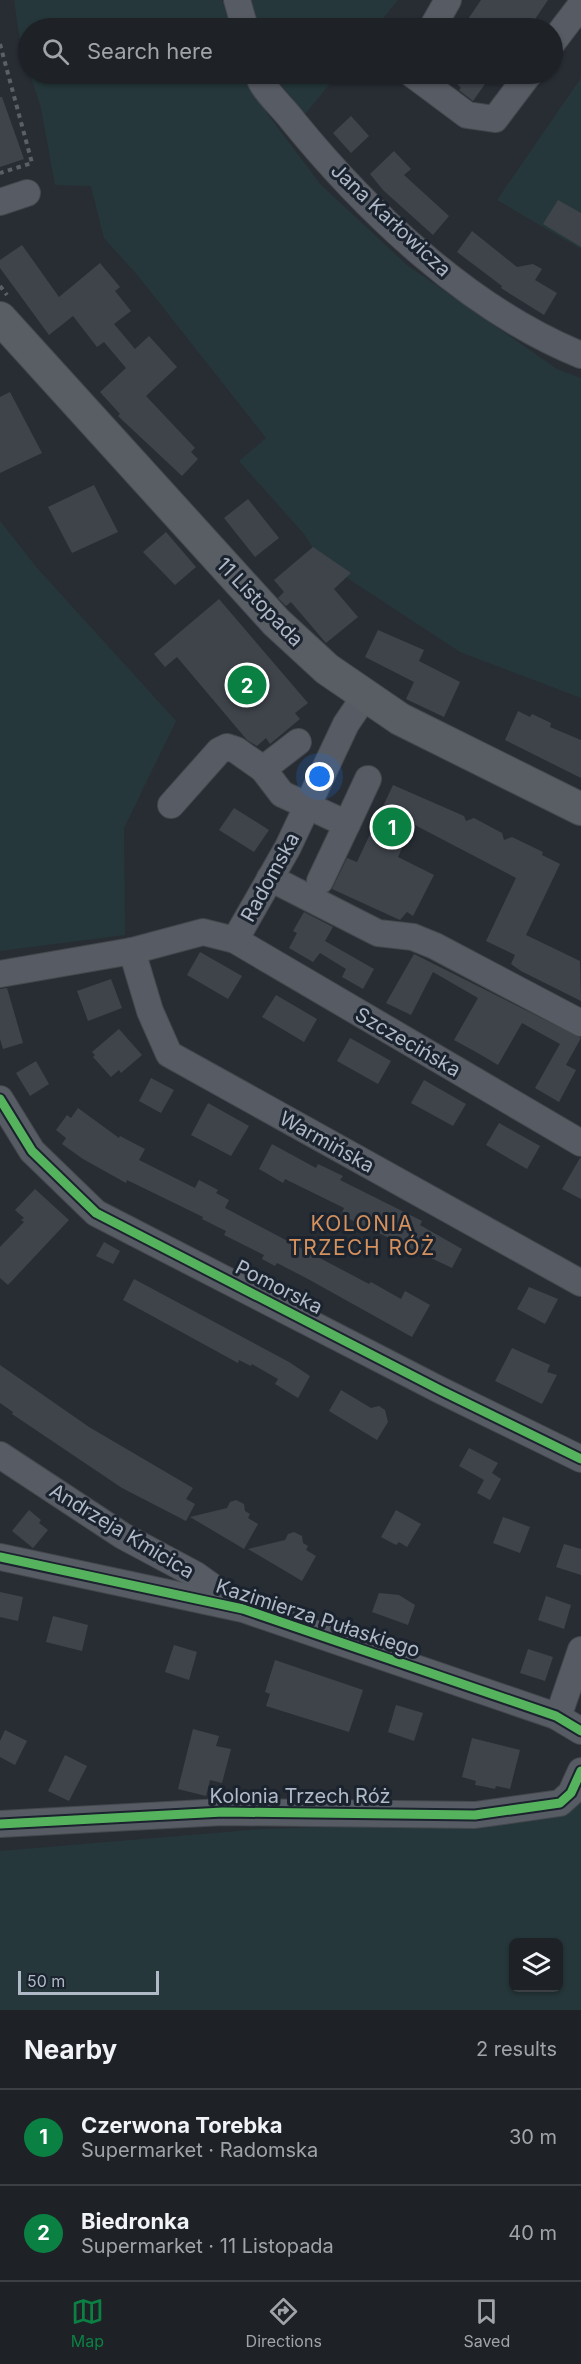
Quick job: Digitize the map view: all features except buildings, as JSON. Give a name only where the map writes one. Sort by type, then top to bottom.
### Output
[{"type":"main road","name":"11 Listopada","points":[[5,308],[276,622],[327,669],[364,696],[434,737],[581,809]]},
{"type":"street","points":[[237,0],[242,18]]},
{"type":"street","points":[[437,18],[447,0]]},
{"type":"street","points":[[563,30],[581,5]]},
{"type":"street","name":"Jana Karłowicza","points":[[266,84],[313,145],[400,234],[452,278],[545,340],[581,355]]},
{"type":"street","points":[[425,84],[467,115],[495,119],[522,84]]},
{"type":"street","points":[[0,202],[27,193]]},
{"type":"street","name":"Radomska","points":[[0,974],[132,951],[203,932],[235,940],[307,807],[346,724],[364,696]]},
{"type":"street","points":[[263,769],[298,742]]},
{"type":"street","points":[[171,805],[219,751],[227,747],[236,750],[263,769],[282,794],[347,824]]},
{"type":"street","points":[[320,881],[368,779]]},
{"type":"street","points":[[270,878],[378,933],[414,937],[435,946],[581,1023]]},
{"type":"street","name":"Szczecińska","points":[[235,940],[581,1143]]},
{"type":"street","name":"Warmińska","points":[[132,951],[150,1011],[169,1053],[581,1283]]},
{"type":"street","name":"Pomorska","points":[[0,1099],[32,1151],[96,1213],[430,1385],[581,1459]]},
{"type":"street","name":"Andrzeja Kmicica","points":[[0,1455],[123,1536],[196,1575],[243,1609]]},
{"type":"street","name":"Kazimierza Pułaskiego","points":[[0,1557],[243,1609],[558,1717],[581,1731]]},
{"type":"street","points":[[558,1717],[581,1650]]},
{"type":"street","name":"Kolonia Trzech Róż","points":[[0,1824],[223,1812],[475,1815],[560,1803],[571,1793],[581,1771]]},
{"type":"path","points":[[0,44],[32,163],[0,173]]},
{"type":"path","points":[[0,286],[5,308]]},
{"type":"shaded area","points":[[14,0],[222,0],[228,18],[18,18],[18,27]]},
{"type":"shaded area","points":[[248,0],[398,0],[383,18],[252,18]]},
{"type":"shaded area","points":[[581,78],[581,249],[497,200]]},
{"type":"shaded area","points":[[33,84],[251,84],[266,112],[321,185],[407,265],[557,369],[581,378],[581,698],[460,652],[320,560],[304,534],[239,461],[266,438],[139,277],[104,238],[91,186],[55,185],[41,108]]},
{"type":"shaded area","points":[[280,84],[330,84],[305,114]]},
{"type":"shaded area","points":[[0,521],[37,568],[176,721],[124,828],[125,935],[0,951]]},
{"type":"shaded area","points":[[581,1793],[581,2010],[0,2010],[0,1851],[263,1829],[547,1818],[574,1807]]},
{"type":"cycle path","points":[[0,1099],[32,1151],[96,1213],[440,1390],[581,1459]]},
{"type":"cycle path","points":[[0,1557],[243,1609],[556,1716],[581,1731]]},
{"type":"cycle path","points":[[0,1824],[223,1812],[475,1815],[560,1803],[571,1793],[581,1771]]},
{"type":"place","name":"Biedronka","points":[[247,685]]},
{"type":"place","name":"Czerwona Torebka","points":[[392,827]]},
{"type":"district","name":"KOLONIA TRZECH RÓŻ","points":[[362,1235]]}]
